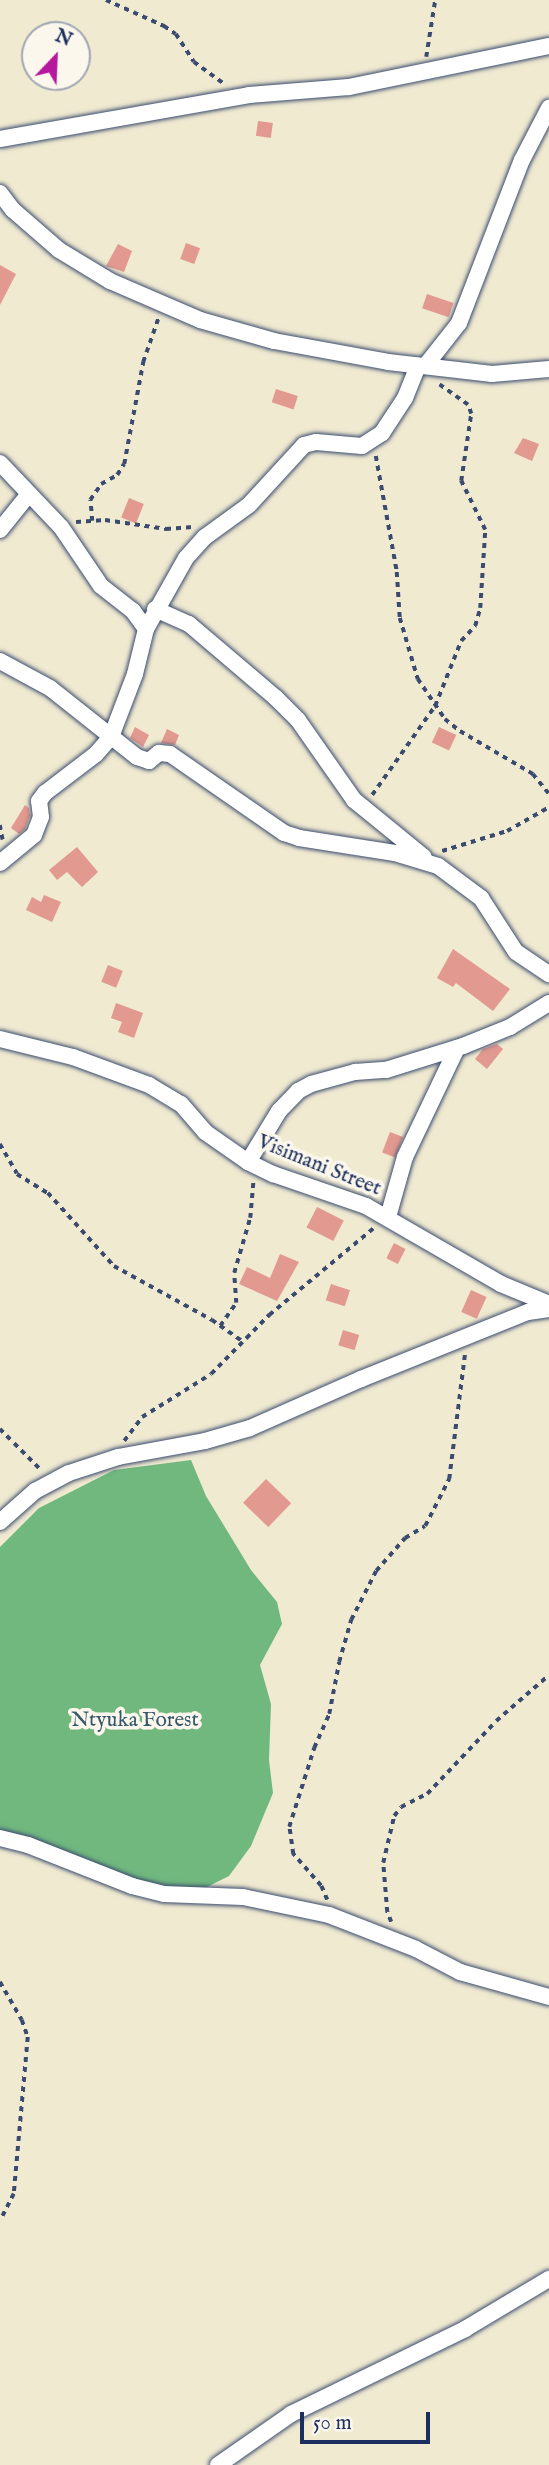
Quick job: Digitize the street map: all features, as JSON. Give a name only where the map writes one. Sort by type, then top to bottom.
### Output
[{"type":"street","points":[[0,139],[249,96],[349,87],[549,46]]},
{"type":"street","points":[[0,863],[34,835],[41,817],[39,801],[46,793],[96,754],[111,737],[135,674],[146,629],[186,558],[218,527],[248,505],[304,445],[316,442],[350,447],[372,440],[395,418],[421,366],[459,323],[522,160],[549,108]]},
{"type":"street","points":[[0,193],[13,210],[59,250],[110,281],[162,306],[274,341],[350,356],[486,373],[549,369]]},
{"type":"street","points":[[0,463],[53,518],[95,579],[133,611],[146,629]]},
{"type":"street","points":[[0,530],[28,495]]},
{"type":"street","points":[[155,610],[189,624],[276,698],[298,720],[361,807],[430,862],[481,898],[516,952],[549,974]]},
{"type":"street","points":[[0,661],[50,688],[143,760],[151,760],[161,752],[170,754],[284,833],[430,862]]},
{"type":"street","points":[[253,1164],[279,1111],[304,1087],[340,1075],[386,1070],[457,1048],[510,1027],[549,1003]]},
{"type":"street","name":"Visimani Street","points":[[0,1039],[73,1057],[149,1085],[181,1104],[205,1132],[253,1164],[338,1195],[388,1217],[493,1279],[549,1306]]},
{"type":"street","points":[[388,1217],[405,1157],[457,1048]]},
{"type":"street","points":[[0,1522],[35,1491],[52,1482],[118,1457],[205,1441],[250,1428],[361,1378],[549,1306]]},
{"type":"street","points":[[0,1838],[28,1845],[132,1886],[164,1894],[243,1898],[329,1916],[397,1941],[460,1972],[549,1997]]},
{"type":"street","points":[[218,2465],[291,2414],[442,2341],[549,2280]]},
{"type":"path","points":[[106,0],[176,34],[194,62],[207,74],[249,96]]},
{"type":"path","points":[[424,72],[435,0]]},
{"type":"path","points":[[92,521],[90,500],[100,484],[117,475],[124,464],[143,362],[162,306]]},
{"type":"path","points":[[361,807],[435,706],[461,641],[475,626],[484,587],[481,566],[486,542],[483,522],[461,481],[470,423],[468,405],[421,366]]},
{"type":"path","points":[[372,440],[397,572],[404,638],[418,680],[435,706],[460,731],[533,774],[549,794]]},
{"type":"path","points":[[53,518],[105,520],[166,529],[218,527]]},
{"type":"path","points":[[430,862],[448,847],[507,831],[549,807]]},
{"type":"path","points":[[0,1144],[17,1174],[48,1193],[114,1266],[242,1341]]},
{"type":"path","points":[[220,1326],[236,1303],[234,1273],[250,1218],[253,1164]]},
{"type":"path","points":[[118,1457],[130,1430],[142,1417],[211,1374],[242,1341],[388,1217]]},
{"type":"path","points":[[329,1916],[321,1886],[293,1854],[289,1827],[314,1748],[329,1714],[339,1662],[351,1620],[376,1572],[405,1538],[425,1525],[449,1479],[468,1336]]},
{"type":"path","points":[[0,1429],[52,1482]]},
{"type":"path","points":[[397,1941],[387,1912],[383,1863],[394,1816],[401,1807],[427,1794],[496,1721],[549,1675]]},
{"type":"path","points":[[0,1982],[22,2020],[27,2037],[14,2194],[0,2221]]},
{"type":"green space","name":"Ntyuka Forest","points":[[191,1460],[206,1496],[251,1570],[277,1602],[282,1624],[260,1665],[271,1704],[269,1760],[273,1793],[251,1846],[229,1876],[197,1892],[164,1890],[94,1870],[55,1847],[23,1835],[0,1833],[0,1547],[39,1508],[114,1470]]},
{"type":"building","points":[[258,121],[273,123],[271,138],[256,136]]},
{"type":"building","points":[[186,243],[200,248],[194,264],[180,259]]},
{"type":"building","points":[[118,244],[132,251],[124,272],[106,266]]},
{"type":"building","points":[[0,265],[16,274],[0,305]]},
{"type":"building","points":[[427,294],[453,303],[449,317],[422,308]]},
{"type":"building","points":[[276,389],[298,396],[294,409],[272,402]]},
{"type":"building","points":[[523,438],[539,444],[532,461],[514,453]]},
{"type":"building","points":[[129,498],[144,504],[136,523],[121,517]]},
{"type":"building","points":[[135,727],[149,735],[143,747],[130,738]]},
{"type":"building","points":[[439,727],[456,735],[449,750],[432,742]]},
{"type":"building","points":[[167,729],[179,735],[175,745],[161,743]]},
{"type":"building","points":[[25,805],[29,808],[30,816],[25,829],[19,834],[11,828]]},
{"type":"building","points":[[77,847],[98,872],[82,887],[67,872],[57,880],[49,870]]},
{"type":"building","points":[[44,895],[61,902],[52,922],[26,910],[32,897],[41,902]]},
{"type":"building","points":[[453,949],[510,989],[493,1011],[456,983],[453,987],[437,978]]},
{"type":"building","points":[[108,965],[123,971],[116,988],[101,982]]},
{"type":"building","points":[[116,1003],[143,1013],[134,1038],[118,1032],[122,1022],[111,1018]]},
{"type":"building","points":[[497,1044],[503,1049],[487,1069],[475,1059],[483,1049]]},
{"type":"building","points":[[390,1132],[403,1137],[395,1158],[382,1153]]},
{"type":"building","points":[[317,1207],[344,1221],[333,1241],[307,1227]]},
{"type":"building","points":[[394,1243],[406,1249],[398,1264],[386,1258]]},
{"type":"building","points":[[280,1254],[299,1262],[277,1301],[239,1284],[247,1267],[270,1278]]},
{"type":"building","points":[[331,1284],[350,1290],[345,1306],[326,1300]]},
{"type":"building","points":[[471,1290],[487,1297],[477,1319],[461,1312]]},
{"type":"building","points":[[343,1330],[359,1335],[355,1350],[338,1345]]},
{"type":"building","points":[[266,1479],[291,1503],[268,1527],[243,1503]]}]
